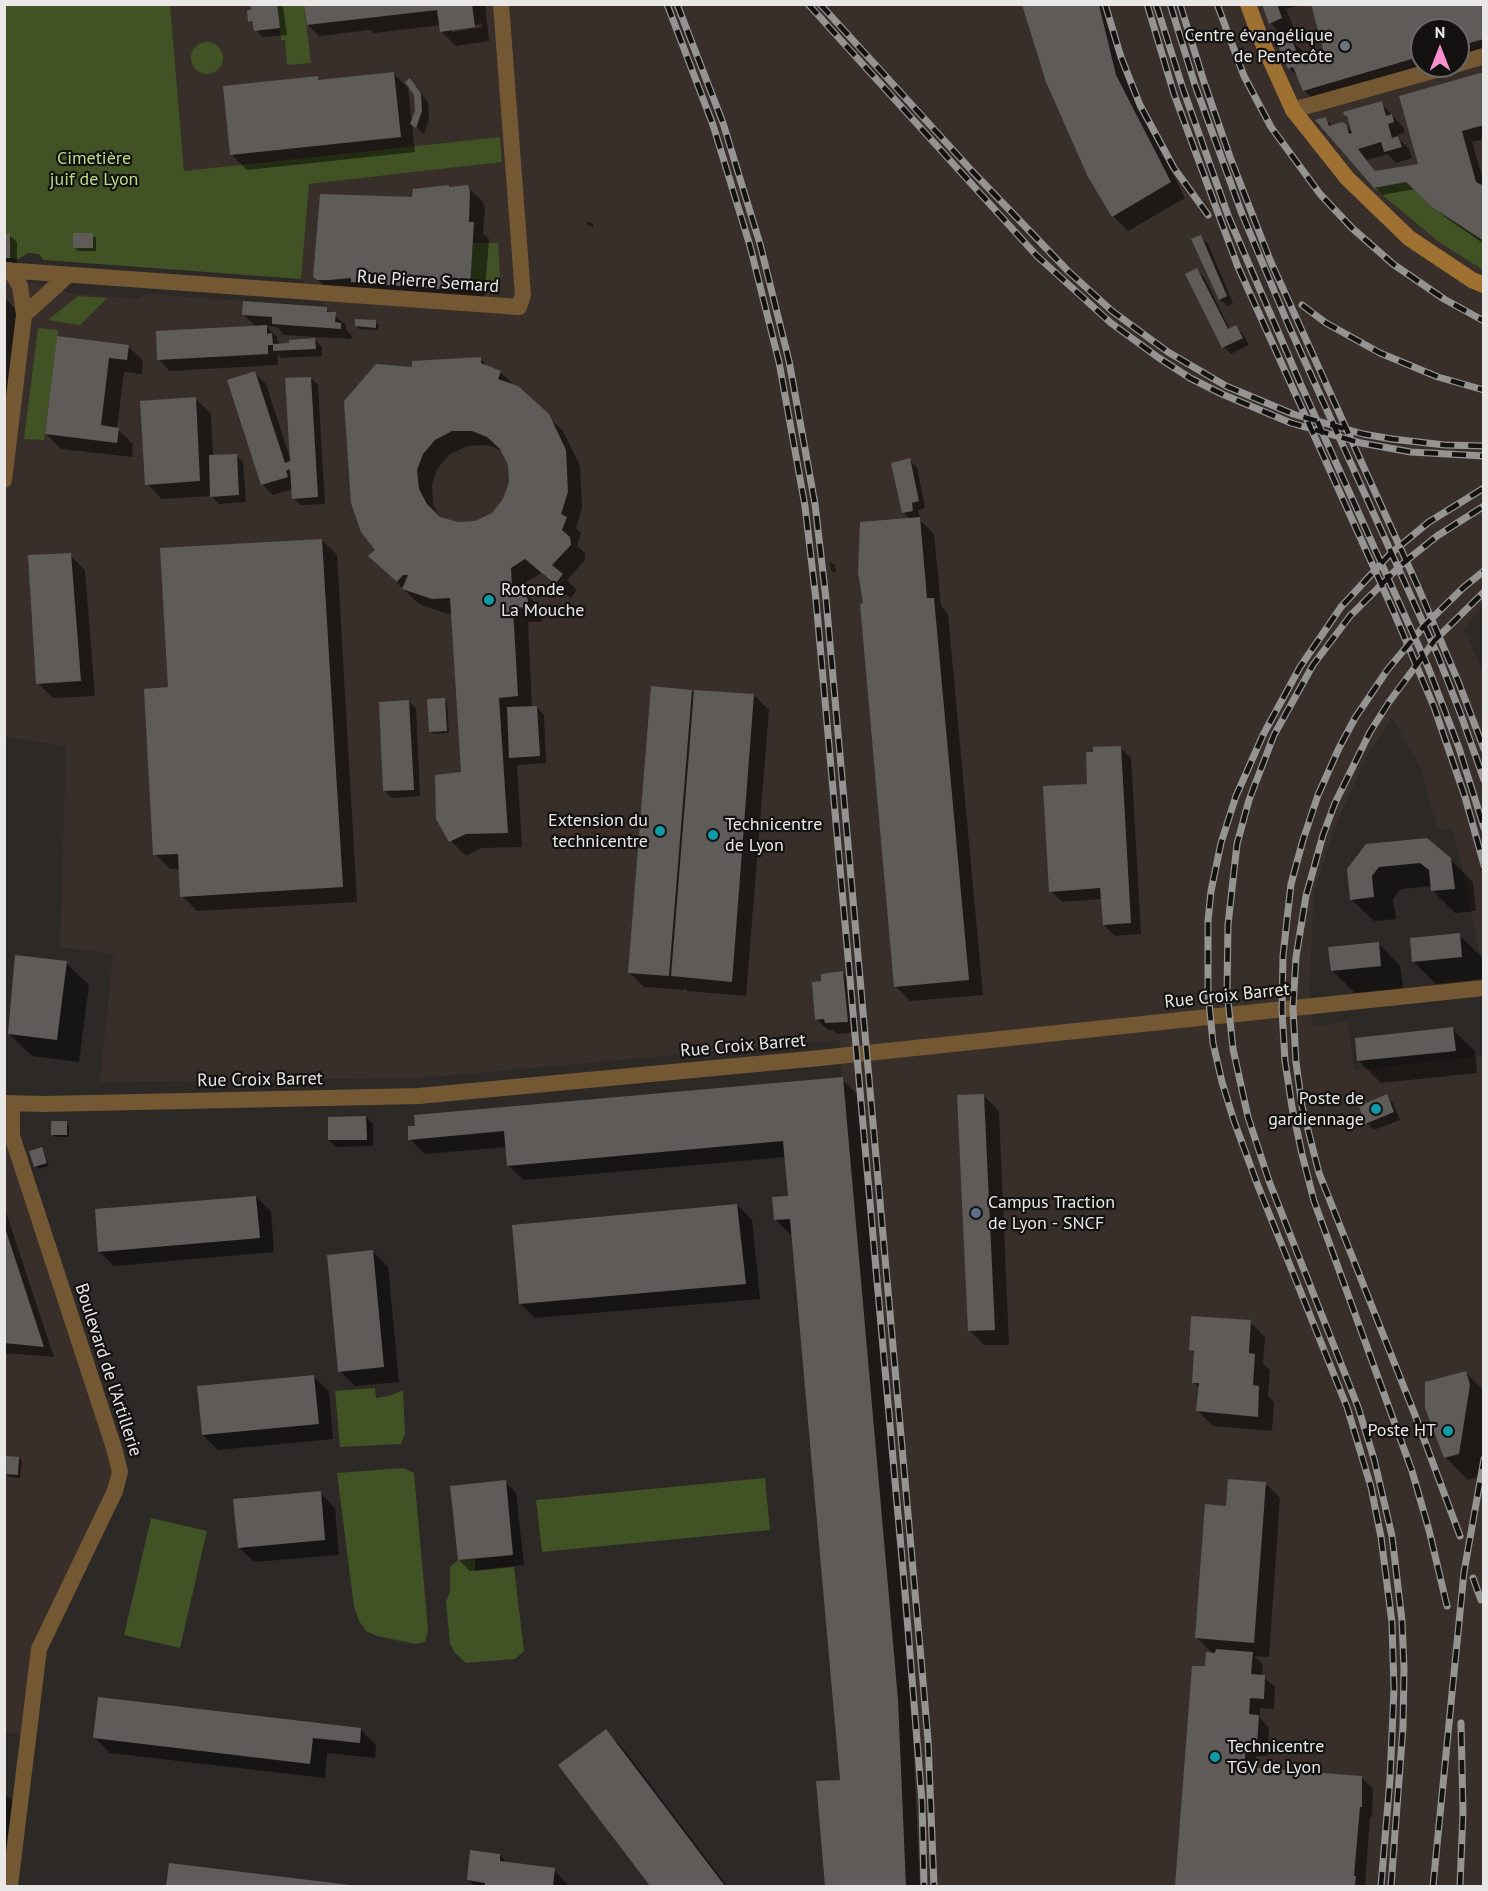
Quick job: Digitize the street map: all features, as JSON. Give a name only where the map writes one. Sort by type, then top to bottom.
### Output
[{"type":"main road","points":[[1248,4],[1293,111],[1347,178],[1409,238],[1472,280],[1484,285]]},
{"type":"street","name":"Rue Pierre Semard","points":[[7,270],[519,307],[523,295],[501,4]]},
{"type":"street","points":[[1293,111],[1410,77]]},
{"type":"street","points":[[4,480],[24,315],[20,286],[7,270]]},
{"type":"street","points":[[24,315],[68,275]]},
{"type":"street","name":"Rue Croix Barret","points":[[8,1104],[419,1096],[820,1058],[1484,988]]},
{"type":"street","name":"Boulevard de l'Artillerie","points":[[8,1104],[12,1136],[120,1472],[115,1491],[39,1649],[10,1887]]},
{"type":"shaded area","points":[[170,5],[1483,5],[1484,604],[1464,629],[1483,672],[1483,971],[1461,861],[1452,828],[1438,831],[1421,769],[1392,717],[1364,762],[1335,828],[1314,893],[1309,989],[1313,1026],[1348,1022],[1354,1070],[1483,1056],[1483,1886],[906,1886],[898,1699],[839,1040],[421,1078],[100,1082],[113,954],[60,947],[66,746],[5,737],[5,277],[78,294],[137,299],[147,294],[326,307],[301,279],[308,184],[502,162],[500,137],[184,171]]},
{"type":"shaded area","points":[[4,1103],[12,1136],[120,1472],[39,1649],[28,1735],[4,1732]]},
{"type":"green space","name":"Cimetière juif de Lyon","points":[[4,5],[170,5],[184,171],[500,137],[502,162],[309,184],[301,279],[43,260],[39,254],[28,253],[19,259],[5,258]]},
{"type":"green space","points":[[277,5],[304,5],[311,63],[287,65],[285,40],[281,40]]},
{"type":"green space","points":[[207,42],[218,47],[223,58],[218,69],[207,74],[196,69],[191,58],[196,47]]},
{"type":"green space","points":[[1406,182],[1432,207],[1483,241],[1483,270],[1439,242],[1374,188]]},
{"type":"green space","points":[[473,243],[498,243],[500,278],[497,286],[486,292],[469,291]]},
{"type":"green space","points":[[78,296],[107,298],[80,325],[48,320]]},
{"type":"green space","points":[[38,328],[58,330],[44,440],[24,439]]},
{"type":"green space","points":[[375,1388],[376,1398],[403,1390],[405,1434],[401,1444],[340,1447],[335,1391]]},
{"type":"green space","points":[[403,1468],[414,1473],[428,1630],[425,1642],[415,1644],[377,1636],[366,1631],[359,1621],[354,1607],[337,1473]]},
{"type":"green space","points":[[765,1478],[770,1530],[542,1552],[536,1500]]},
{"type":"green space","points":[[151,1518],[207,1531],[180,1648],[124,1635]]},
{"type":"green space","points":[[475,1559],[475,1571],[514,1567],[524,1651],[515,1659],[466,1663],[455,1653],[450,1644],[446,1601],[450,1592],[450,1567],[458,1560]]},
{"type":"building","points":[[250,4],[277,4],[280,28],[254,31],[252,21],[248,22],[247,10],[251,10]]},
{"type":"building","points":[[304,4],[472,4],[475,27],[440,32],[437,10],[307,25]]},
{"type":"building","name":"Centre évangélique de Pentecôte","points":[[1262,4],[1277,4],[1282,18],[1269,24]]},
{"type":"building","points":[[1311,4],[1484,4],[1484,39],[1470,43],[1470,18],[1410,18],[1410,60],[1303,91],[1293,67],[1288,69],[1276,41],[1290,36],[1296,50],[1292,52],[1297,64],[1325,57]]},
{"type":"building","points":[[1022,5],[1099,5],[1116,75],[1171,182],[1112,217],[1088,177],[1046,82]]},
{"type":"building","points":[[394,72],[401,137],[230,155],[223,86],[318,76],[318,80]]},
{"type":"building","points":[[1484,72],[1484,125],[1462,131],[1476,182],[1484,186],[1484,241],[1432,207],[1406,182],[1374,188],[1315,120],[1326,117],[1329,126],[1342,122],[1346,124],[1349,134],[1352,133],[1347,116],[1343,112],[1382,101],[1386,116],[1392,114],[1394,122],[1388,124],[1392,138],[1398,136],[1402,147],[1384,152],[1381,142],[1358,149],[1375,171],[1418,164],[1399,96],[1470,78],[1470,76]]},
{"type":"building","points":[[410,78],[421,94],[422,111],[416,128],[410,124],[415,111],[414,95],[405,82]]},
{"type":"building","points":[[449,185],[449,187],[468,185],[470,192],[469,222],[474,222],[470,288],[464,288],[464,291],[351,282],[351,278],[317,280],[313,277],[320,194],[412,197],[413,189]]},
{"type":"building","points":[[10,233],[10,258],[4,258],[4,234]]},
{"type":"building","points":[[73,233],[93,233],[93,248],[73,248]]},
{"type":"building","points":[[1201,235],[1227,296],[1219,300],[1191,239]]},
{"type":"building","points":[[1197,268],[1228,329],[1236,325],[1243,338],[1222,348],[1185,274]]},
{"type":"building","points":[[243,301],[327,307],[327,312],[336,312],[335,322],[341,323],[341,329],[272,324],[272,317],[242,315]]},
{"type":"building","points":[[355,319],[376,320],[376,328],[355,326]]},
{"type":"building","points":[[267,325],[267,334],[272,333],[273,345],[268,345],[268,354],[157,360],[156,331]]},
{"type":"building","points":[[57,336],[129,345],[127,360],[109,358],[101,425],[119,428],[117,443],[45,434]]},
{"type":"building","points":[[315,338],[316,349],[273,351],[273,344]]},
{"type":"building","name":"Rotonde La Mouche","points":[[481,357],[481,363],[501,371],[498,379],[518,386],[549,414],[566,450],[568,492],[561,514],[567,517],[562,530],[570,537],[571,545],[552,565],[563,574],[555,584],[525,559],[511,568],[512,588],[522,587],[528,600],[528,607],[513,608],[518,696],[499,698],[508,833],[466,834],[449,842],[436,819],[435,775],[461,772],[450,598],[432,599],[402,589],[408,575],[403,575],[397,582],[368,556],[375,550],[361,532],[351,503],[344,401],[376,364],[412,367],[412,361]],"holes":[[[452,431],[472,431],[487,437],[500,449],[508,465],[509,482],[503,499],[492,513],[475,521],[458,522],[440,517],[427,504],[419,489],[417,470],[423,454],[435,440]]]},
{"type":"building","points":[[255,371],[285,463],[290,461],[285,378],[311,377],[318,497],[292,499],[290,469],[286,471],[288,477],[261,485],[227,380]]},
{"type":"building","points":[[196,397],[200,481],[145,485],[140,401]]},
{"type":"building","points":[[237,454],[239,495],[210,497],[209,455]]},
{"type":"building","points":[[910,458],[919,501],[912,503],[913,511],[902,513],[891,463]]},
{"type":"building","points":[[920,517],[927,598],[934,598],[969,980],[894,987],[860,604],[863,603],[858,572],[860,522]]},
{"type":"building","points":[[322,539],[343,887],[180,897],[178,854],[153,855],[144,689],[168,687],[160,548]]},
{"type":"building","points":[[71,553],[81,681],[36,684],[28,555]]},
{"type":"building","name":"Extension du technicentre","points":[[651,686],[692,690],[669,976],[628,973]]},
{"type":"building","name":"Technicentre de Lyon","points":[[694,690],[754,694],[732,982],[671,976]]},
{"type":"building","points":[[445,698],[447,731],[429,732],[427,699]]},
{"type":"building","points":[[409,700],[414,790],[383,791],[379,702]]},
{"type":"building","points":[[537,706],[540,756],[509,758],[507,707]]},
{"type":"building","points":[[1121,746],[1131,923],[1103,925],[1100,888],[1049,892],[1043,786],[1087,784],[1086,752],[1093,752],[1093,747]]},
{"type":"building","points":[[1427,838],[1451,858],[1455,889],[1431,891],[1429,870],[1420,863],[1379,867],[1372,876],[1374,897],[1350,900],[1347,869],[1366,844]]},
{"type":"building","points":[[1460,933],[1462,957],[1412,962],[1410,938]]},
{"type":"building","points":[[1379,942],[1381,966],[1331,971],[1328,947]]},
{"type":"building","points":[[15,955],[67,961],[57,1040],[8,1034]]},
{"type":"building","points":[[843,971],[848,1022],[825,1023],[824,1019],[815,1020],[812,982],[821,981],[821,974]]},
{"type":"building","points":[[1453,1027],[1456,1051],[1357,1061],[1355,1038]]},
{"type":"building","points":[[843,1077],[898,1699],[906,1886],[825,1886],[816,1781],[840,1780],[790,1219],[774,1220],[772,1197],[788,1196],[783,1141],[507,1166],[504,1131],[408,1140],[408,1126],[415,1126],[414,1115]]},
{"type":"building","name":"Campus Traction de Lyon - SNCF","points":[[984,1094],[995,1330],[968,1331],[957,1095]]},
{"type":"building","name":"Poste de gardiennage","points":[[1387,1094],[1394,1112],[1365,1124],[1359,1106]]},
{"type":"building","points":[[366,1116],[367,1140],[328,1140],[328,1117]]},
{"type":"building","points":[[51,1121],[67,1121],[67,1135],[51,1135]]},
{"type":"building","points":[[42,1147],[47,1163],[34,1167],[29,1151]]},
{"type":"building","points":[[256,1196],[260,1238],[98,1252],[95,1209]]},
{"type":"building","points":[[737,1204],[746,1284],[519,1304],[512,1225]]},
{"type":"building","points":[[5,1228],[44,1347],[4,1343]]},
{"type":"building","points":[[373,1250],[384,1367],[338,1372],[327,1255]]},
{"type":"building","points":[[1191,1316],[1251,1320],[1249,1353],[1255,1354],[1253,1385],[1259,1386],[1258,1417],[1196,1411],[1199,1383],[1192,1383],[1194,1351],[1189,1350]]},
{"type":"building","name":"Poste HT","points":[[1466,1371],[1470,1385],[1459,1454],[1444,1458],[1425,1408],[1425,1382]]},
{"type":"building","points":[[314,1375],[319,1424],[202,1435],[197,1386]]},
{"type":"building","points":[[6,1456],[19,1457],[18,1475],[5,1474]]},
{"type":"building","points":[[1228,1479],[1266,1482],[1254,1643],[1195,1638],[1205,1504],[1226,1506]]},
{"type":"building","points":[[506,1480],[513,1555],[458,1560],[450,1486]]},
{"type":"building","points":[[321,1491],[325,1540],[238,1548],[233,1499]]},
{"type":"building","name":"Technicentre TGV de Lyon","points":[[1216,1649],[1253,1652],[1251,1674],[1265,1675],[1264,1699],[1250,1698],[1249,1714],[1259,1715],[1257,1745],[1246,1745],[1244,1772],[1257,1773],[1257,1768],[1362,1776],[1362,1807],[1360,1807],[1355,1886],[1175,1886],[1192,1666],[1205,1666],[1206,1652],[1215,1653]]},
{"type":"building","points":[[98,1697],[361,1728],[360,1743],[313,1738],[310,1764],[93,1738]]},
{"type":"building","points":[[606,1729],[725,1886],[650,1886],[558,1765]]},
{"type":"building","points":[[470,1850],[500,1854],[500,1861],[555,1868],[553,1886],[485,1886],[485,1883],[467,1880]]},
{"type":"building","points":[[169,1863],[350,1885],[350,1886],[166,1886]]},
{"type":"railway","points":[[667,4],[713,125],[750,246],[779,362],[805,506],[816,600],[905,1592],[922,1802],[924,1886]]},
{"type":"railway","points":[[677,4],[723,123],[760,244],[789,361],[815,504],[826,599],[922,1670],[928,1740],[934,1886]]},
{"type":"railway","points":[[808,4],[1037,256],[1111,323],[1159,358],[1190,378],[1222,394],[1291,423],[1361,443],[1411,452],[1484,456]]},
{"type":"railway","points":[[820,4],[972,171],[1068,271],[1112,311],[1168,352],[1226,386],[1293,414],[1363,434],[1392,439],[1445,445],[1484,446]]},
{"type":"railway","points":[[1105,4],[1121,57],[1140,105],[1174,168],[1208,215]]},
{"type":"railway","points":[[1147,4],[1174,94],[1238,267],[1392,608],[1434,707],[1465,797],[1484,865]]},
{"type":"railway","points":[[1156,4],[1183,89],[1229,218],[1301,385],[1428,667],[1459,748],[1484,828]]},
{"type":"railway","points":[[1170,4],[1195,85],[1242,214],[1288,324],[1438,656],[1484,780]]},
{"type":"railway","points":[[1180,4],[1230,157],[1270,260],[1418,587],[1484,749]]},
{"type":"railway","points":[[1217,4],[1244,76],[1271,127],[1320,194],[1352,228],[1393,264],[1444,299],[1484,321]]},
{"type":"railway","points":[[1302,305],[1326,323],[1380,353],[1438,377],[1484,390]]},
{"type":"railway","points":[[1381,1886],[1390,1779],[1394,1689],[1392,1623],[1381,1537],[1371,1487],[1347,1407],[1258,1186],[1222,1082],[1213,1043],[1208,992],[1208,921],[1211,891],[1221,843],[1236,796],[1263,735],[1300,667],[1341,607],[1390,554],[1429,522],[1484,488]]},
{"type":"railway","points":[[1391,1886],[1403,1727],[1404,1669],[1402,1621],[1392,1536],[1374,1459],[1358,1407],[1269,1181],[1248,1117],[1233,1049],[1227,991],[1228,925],[1237,844],[1249,800],[1274,735],[1313,665],[1350,616],[1401,565],[1437,536],[1484,506]]},
{"type":"railway","points":[[1447,1606],[1412,1471],[1314,1201],[1302,1154],[1285,1061],[1282,1010],[1283,956],[1291,884],[1318,795],[1339,748],[1355,718],[1388,669],[1424,626],[1484,571]]},
{"type":"railway","points":[[1460,1536],[1415,1415],[1319,1173],[1302,1106],[1296,1062],[1293,1008],[1296,957],[1306,896],[1323,835],[1335,803],[1370,732],[1389,702],[1435,640],[1484,592]]},
{"type":"railway","points":[[1433,1886],[1464,1572],[1484,1459]]},
{"type":"railway","points":[[1473,1578],[1481,1600]]},
{"type":"railway","points":[[1460,1886],[1463,1812],[1461,1723]]},
{"type":"place","name":"Centre évangélique de Pentecôte","points":[[1345,46]]},
{"type":"place","name":"Rotonde La Mouche","points":[[489,600]]},
{"type":"place","name":"Extension du technicentre","points":[[660,831]]},
{"type":"place","name":"Technicentre de Lyon","points":[[713,835]]},
{"type":"place","name":"Poste de gardiennage","points":[[1376,1109]]},
{"type":"place","name":"Campus Traction de Lyon - SNCF","points":[[976,1213]]},
{"type":"place","name":"Poste HT","points":[[1448,1431]]},
{"type":"place","name":"Technicentre TGV de Lyon","points":[[1215,1757]]}]
